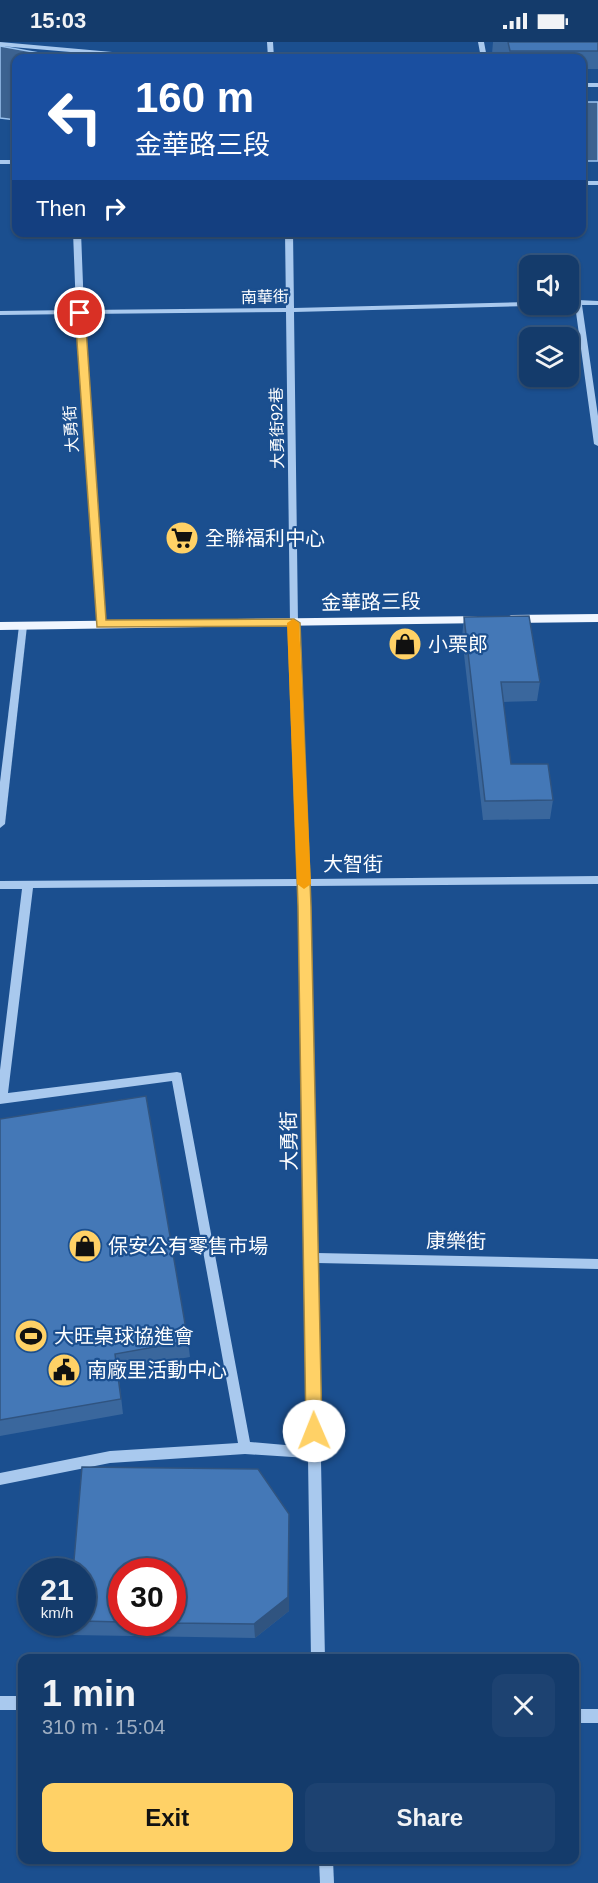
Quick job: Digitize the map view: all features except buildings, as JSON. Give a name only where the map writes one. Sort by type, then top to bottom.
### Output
[{"type":"main road","name":"金華路三段","points":[[0,626],[598,618]]},
{"type":"street","points":[[60,50],[61,42]]},
{"type":"street","points":[[0,44],[108,54]]},
{"type":"street","name":"大勇街","points":[[77,237],[80,313],[101,624]]},
{"type":"street","name":"大勇街92巷","points":[[289,237],[294,623]]},
{"type":"street","points":[[579,303],[598,303]]},
{"type":"street","name":"南華街","points":[[0,313],[290,310],[519,304]]},
{"type":"street","points":[[575,315],[598,444]]},
{"type":"street","name":"大勇街","points":[[294,623],[304,882],[318,1654]]},
{"type":"street","points":[[0,824],[23,626]]},
{"type":"street","name":"大智街","points":[[0,885],[598,880]]},
{"type":"street","points":[[28,885],[1,1099],[177,1076],[245,1448]]},
{"type":"street","name":"康樂街","points":[[312,1258],[598,1264]]},
{"type":"street","points":[[0,1479],[110,1457],[245,1448],[314,1453]]},
{"type":"street","points":[[0,1703],[18,1703]]},
{"type":"street","points":[[579,1716],[598,1716]]},
{"type":"street","points":[[326,1864],[327,1883]]},
{"type":"water","points":[[0,46],[45,54],[12,54],[12,120],[0,118]]},
{"type":"water","points":[[586,102],[598,102],[598,161],[586,161]]},
{"type":"slow traffic","points":[[293,623],[304,884]]},
{"type":"place","name":"全聯福利中心","points":[[182,538]]},
{"type":"place","name":"小栗郎","points":[[405,644]]},
{"type":"place","name":"保安公有零售市場","points":[[85,1246]]},
{"type":"place","name":"大旺桌球協進會","points":[[31,1336]]},
{"type":"place","name":"南廠里活動中心","points":[[64,1370]]},
{"type":"route","points":[[80,313],[101,624],[294,623],[304,906],[314,1431]]}]
